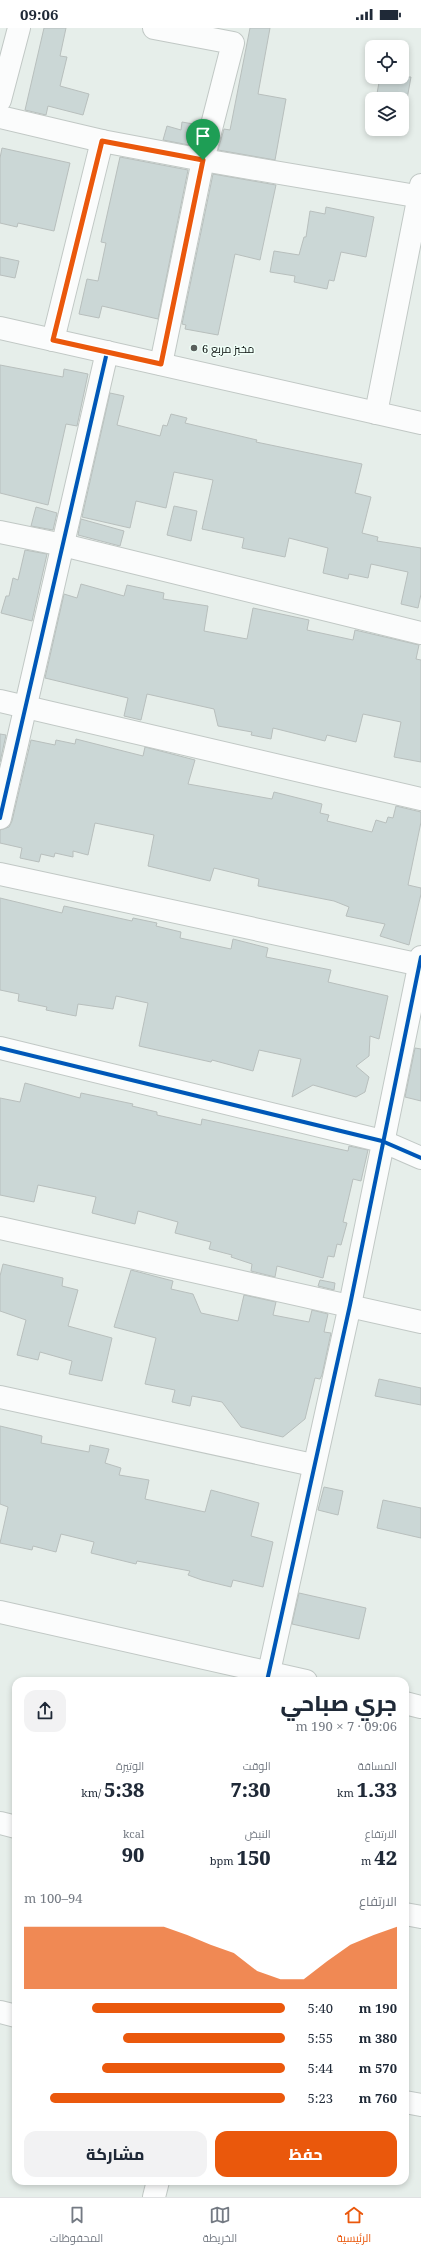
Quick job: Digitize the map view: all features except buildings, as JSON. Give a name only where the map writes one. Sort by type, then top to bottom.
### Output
[{"type":"street","points":[[0,100],[19,28]]},
{"type":"street","points":[[154,28],[235,35],[203,160],[161,364]]},
{"type":"street","points":[[0,116],[102,141],[203,160],[420,193],[376,413]]},
{"type":"street","points":[[53,340],[102,141]]},
{"type":"street","points":[[0,328],[421,423]]},
{"type":"street","points":[[0,818],[107,352]]},
{"type":"street","points":[[0,532],[63,545],[421,632]]},
{"type":"street","points":[[0,701],[421,799]]},
{"type":"street","points":[[0,874],[420,962],[382,1142],[350,1305],[313,1465],[268,1677],[0,1612]]},
{"type":"street","points":[[0,1048],[382,1142],[421,1158]]},
{"type":"street","points":[[0,1228],[421,1322]]},
{"type":"street","points":[[0,1396],[313,1465]]},
{"type":"street","points":[[409,1705],[421,1707]]},
{"type":"street","points":[[0,1823],[12,1826]]},
{"type":"street","points":[[409,1915],[421,1918]]},
{"type":"street","points":[[0,2012],[12,2015]]},
{"type":"street","points":[[409,2103],[421,2105]]},
{"type":"street","points":[[154,2197],[157,2185]]},
{"type":"cycle path","points":[[0,818],[107,352]]},
{"type":"cycle path","points":[[268,1677],[350,1305],[421,957]]},
{"type":"cycle path","points":[[0,1048],[382,1141],[421,1158]]},
{"type":"place","name":"مخبز مربع 6","points":[[194,348]]},
{"type":"route","points":[[102,141],[203,160],[161,364],[53,340],[102,141]]}]
